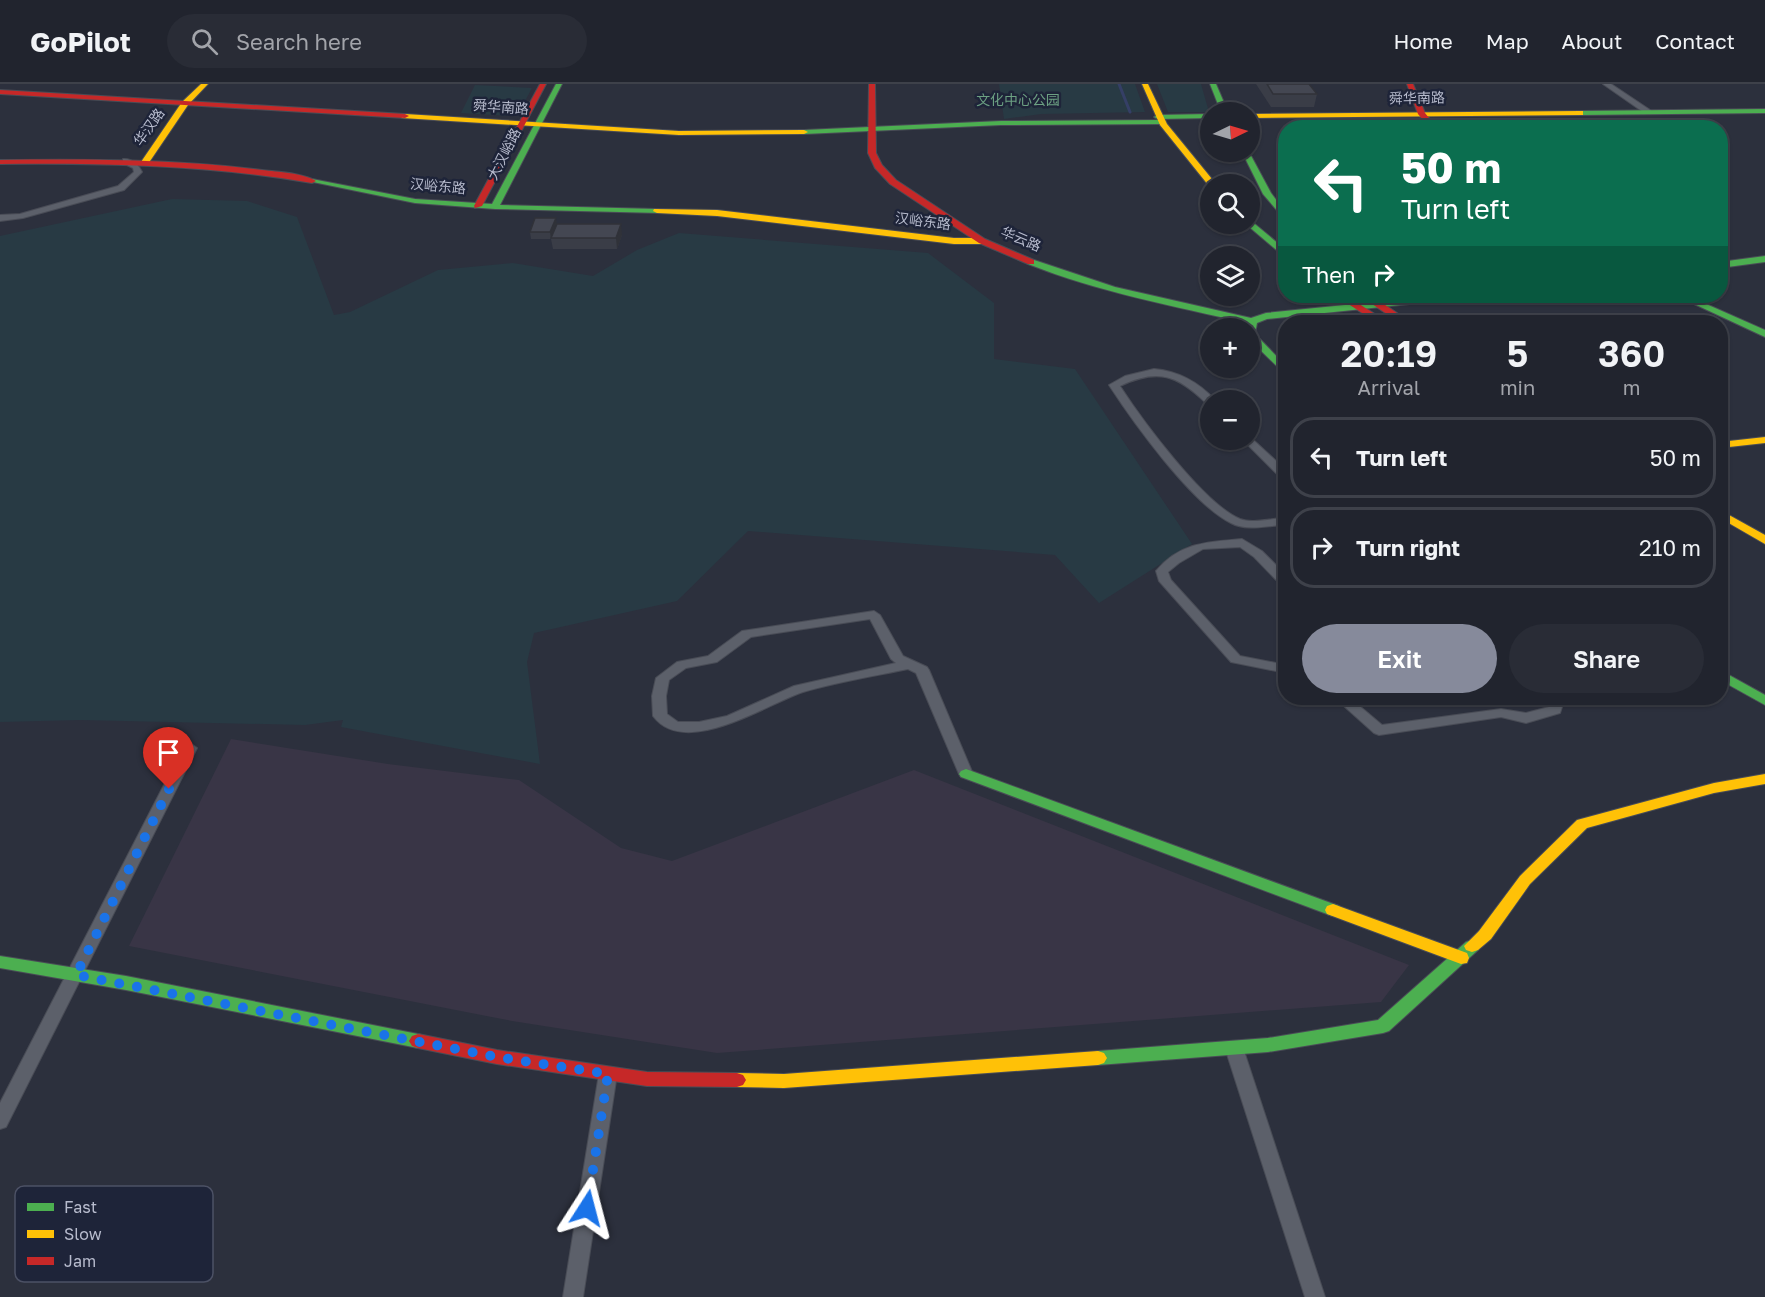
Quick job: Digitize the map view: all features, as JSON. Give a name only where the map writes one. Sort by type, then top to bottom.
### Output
[{"type":"street","name":"华汉路","points":[[145,162],[185,104],[205,84]]},
{"type":"street","name":"大汉峪路","points":[[478,206],[543,84]]},
{"type":"street","name":"大汉峪路","points":[[495,207],[559,84]]},
{"type":"street","name":"华云路","points":[[872,84],[872,153],[878,166],[893,182],[982,241],[1058,273],[1128,293],[1239,318]]},
{"type":"street","points":[[1145,84],[1160,120],[1204,174]]},
{"type":"street","points":[[1213,84],[1221,102]]},
{"type":"street","points":[[1410,84],[1427,120]]},
{"type":"street","points":[[1606,84],[1649,112]]},
{"type":"street","name":"舜华南路","points":[[0,92],[537,126],[738,135],[873,130],[1068,117],[1200,119]]},
{"type":"street","name":"舜华南路","points":[[1427,120],[1649,112],[1765,113]]},
{"type":"street","name":"舜华南路","points":[[1260,118],[1427,120],[1765,113]]},
{"type":"street","points":[[0,218],[20,216],[122,188],[138,172],[136,167],[126,161]]},
{"type":"street","name":"汉峪东路","points":[[0,162],[126,161],[251,170],[386,196],[478,206],[717,213],[954,241],[982,241]]},
{"type":"street","points":[[1250,162],[1267,194],[1278,208]]},
{"type":"street","points":[[1260,232],[1278,248]]},
{"type":"street","points":[[1728,264],[1765,259]]},
{"type":"street","name":"华云路","points":[[1259,318],[1341,303]]},
{"type":"street","points":[[1363,303],[1375,315]]},
{"type":"street","name":"华云路","points":[[1375,303],[1390,303]]},
{"type":"street","points":[[1697,303],[1724,315]]},
{"type":"street","points":[[1380,304],[1395,315]]},
{"type":"street","points":[[1728,317],[1765,334]]},
{"type":"street","points":[[1260,345],[1278,364]]},
{"type":"street","points":[[1200,390],[1183,377],[1168,373],[1146,373],[1114,384],[1127,407],[1211,505],[1235,521],[1243,523],[1278,521]]},
{"type":"street","points":[[1728,444],[1765,440]]},
{"type":"street","points":[[1258,450],[1278,469]]},
{"type":"street","points":[[1728,518],[1765,540]]},
{"type":"street","points":[[1728,532],[1765,553]]},
{"type":"street","points":[[1278,575],[1258,554],[1242,543],[1200,546],[1175,560],[1162,571],[1165,580],[1236,659],[1278,667]]},
{"type":"street","points":[[910,664],[799,689],[731,719],[699,727],[675,726],[660,716],[659,696],[663,678],[682,665],[712,659],[747,634],[768,629],[874,615],[898,659],[910,664],[922,670],[966,774],[1461,958]]},
{"type":"street","points":[[1728,679],[1765,700]]},
{"type":"street","points":[[1350,705],[1379,730],[1501,713],[1526,718],[1555,710],[1556,705]]},
{"type":"street","points":[[0,1121],[190,748]]},
{"type":"street","points":[[0,962],[497,1057],[647,1079],[784,1081],[1268,1045],[1383,1026],[1485,935],[1525,880],[1582,824],[1714,788],[1765,779]]},
{"type":"street","points":[[1234,1048],[1315,1297]]},
{"type":"street","points":[[573,1297],[608,1074]]},
{"type":"shaded area","points":[[231,739],[388,764],[519,780],[621,848],[672,861],[914,770],[1409,965],[1381,1002],[717,1053],[512,1021],[129,946]]},
{"type":"green space","name":"文化中心公园","points":[[999,84],[1135,84],[1145,112],[1041,114],[1004,119]]},
{"type":"green space","points":[[1157,84],[1201,84],[1206,102],[1200,102],[1200,112],[1168,112]]},
{"type":"green space","points":[[475,85],[532,88],[518,114],[512,116],[461,113]]},
{"type":"green space","points":[[172,199],[247,201],[297,217],[334,315],[350,312],[438,270],[513,263],[593,276],[637,250],[679,233],[928,253],[994,303],[994,359],[1075,369],[1192,544],[1099,603],[1055,555],[748,531],[677,601],[534,633],[527,662],[540,764],[341,727],[343,720],[305,725],[80,720],[0,722],[0,236]]},
{"type":"building","points":[[1267,84],[1309,84],[1317,94],[1273,94]]},
{"type":"building","points":[[535,218],[556,218],[550,232],[530,232]]},
{"type":"building","points":[[557,224],[621,224],[616,238],[551,238]]},
{"type":"waterway","points":[[1119,84],[1130,112]]},
{"type":"traffic: fast","points":[[495,207],[559,84]]},
{"type":"traffic: fast","points":[[1213,84],[1221,102]]},
{"type":"traffic: fast","points":[[1580,113],[1765,111]]},
{"type":"traffic: fast","points":[[1158,117],[1200,116]]},
{"type":"traffic: fast","points":[[804,132],[1001,123],[1161,122]]},
{"type":"traffic: fast","points":[[1250,162],[1267,194],[1278,208]]},
{"type":"traffic: fast","points":[[312,181],[415,201],[495,207],[657,211]]},
{"type":"traffic: fast","points":[[1260,232],[1278,248]]},
{"type":"traffic: fast","points":[[1728,264],[1765,259]]},
{"type":"traffic: fast","points":[[1031,262],[1112,289],[1252,321],[1266,316],[1390,303]]},
{"type":"traffic: fast","points":[[1697,303],[1724,315]]},
{"type":"traffic: fast","points":[[1728,317],[1765,334]]},
{"type":"traffic: fast","points":[[1260,345],[1278,364]]},
{"type":"traffic: fast","points":[[1728,679],[1765,701]]},
{"type":"traffic: fast","points":[[966,774],[1333,910]]},
{"type":"traffic: fast","points":[[1098,1058],[1268,1045],[1383,1026],[1472,946]]},
{"type":"traffic: fast","points":[[0,962],[126,983],[418,1041]]},
{"type":"traffic: slow","points":[[145,162],[185,104],[205,84]]},
{"type":"traffic: slow","points":[[1145,84],[1164,125],[1204,174]]},
{"type":"traffic: slow","points":[[1260,116],[1580,113]]},
{"type":"traffic: slow","points":[[405,116],[679,133],[804,132]]},
{"type":"traffic: slow","points":[[657,211],[717,213],[954,241],[982,241]]},
{"type":"traffic: slow","points":[[1728,444],[1765,440]]},
{"type":"traffic: slow","points":[[1728,518],[1765,540]]},
{"type":"traffic: slow","points":[[1472,946],[1485,935],[1525,880],[1582,824],[1714,788],[1765,779]]},
{"type":"traffic: slow","points":[[1333,910],[1461,958]]},
{"type":"traffic: slow","points":[[737,1080],[784,1081],[1098,1058]]},
{"type":"traffic: jam","points":[[478,206],[543,84]]},
{"type":"traffic: jam","points":[[872,84],[872,153],[878,166],[893,182],[982,241],[1031,262]]},
{"type":"traffic: jam","points":[[1410,84],[1422,114],[1427,120]]},
{"type":"traffic: jam","points":[[0,92],[405,116]]},
{"type":"traffic: jam","points":[[0,162],[195,165],[312,181]]},
{"type":"traffic: jam","points":[[1352,303],[1371,315]]},
{"type":"traffic: jam","points":[[1376,303],[1394,315]]},
{"type":"traffic: jam","points":[[418,1041],[497,1057],[647,1079],[737,1080]]},
{"type":"route","points":[[169,789],[76,975],[497,1057],[608,1074],[587,1208]]}]
